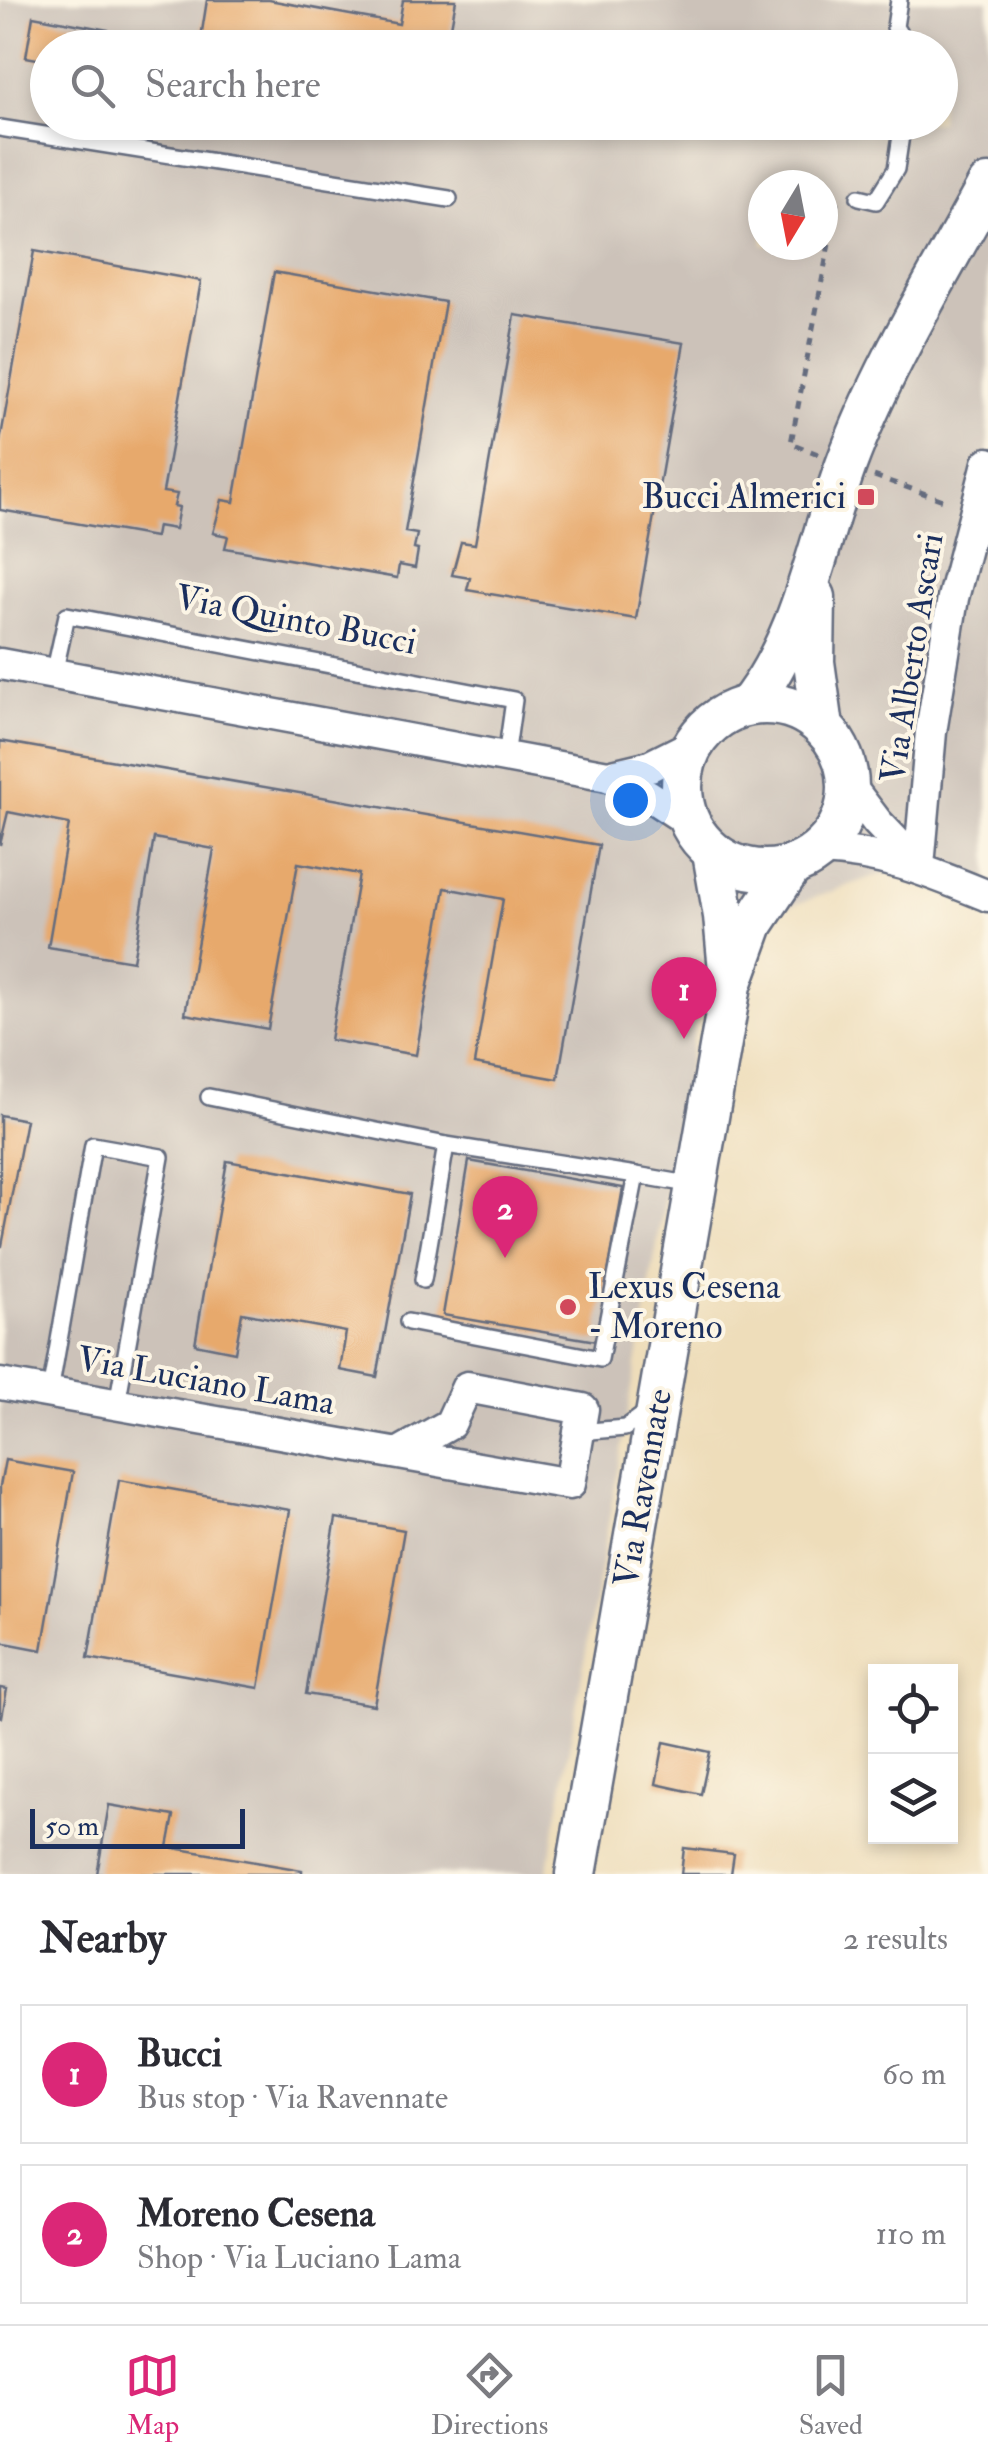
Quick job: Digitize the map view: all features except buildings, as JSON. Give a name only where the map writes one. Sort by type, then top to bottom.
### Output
[{"type":"main road","points":[[749,705],[777,663],[817,564],[846,466],[877,394],[988,185]]},
{"type":"main road","points":[[817,564],[814,662],[823,727]]},
{"type":"main road","points":[[776,704],[801,712],[823,727],[841,754],[849,785],[846,809],[836,832],[805,858],[750,870],[713,853],[688,821],[681,783],[692,745],[707,726],[726,713],[749,705],[776,704]]},
{"type":"main road","name":"Via Ravennate","points":[[713,853],[731,985]]},
{"type":"main road","name":"Via Ravennate","points":[[576,1874],[731,985],[753,924],[805,858]]},
{"type":"street","name":"Via Alberto Ascari","points":[[919,866],[932,732],[953,598],[988,463]]},
{"type":"street","points":[[0,664],[608,776],[648,795],[688,821]]},
{"type":"street","points":[[608,776],[650,766],[692,745]]},
{"type":"street","points":[[849,785],[876,822],[919,866]]},
{"type":"street","points":[[805,858],[863,852],[919,866],[988,896]]},
{"type":"street","name":"Via Luciano Lama","points":[[0,1384],[570,1484],[579,1432]]},
{"type":"street","points":[[400,1453],[450,1424],[466,1387],[583,1410],[579,1432]]},
{"type":"lane","points":[[897,30],[900,0]]},
{"type":"lane","points":[[0,128],[30,133]]},
{"type":"lane","points":[[75,140],[449,200]]},
{"type":"lane","points":[[859,197],[876,200],[896,169],[900,140]]},
{"type":"lane","name":"Via Quinto Bucci","points":[[54,674],[67,615],[87,618],[514,700],[506,757]]},
{"type":"lane","points":[[209,1097],[446,1145],[696,1185]]},
{"type":"lane","points":[[50,1392],[93,1144],[150,1154],[161,1156],[117,1404]]},
{"type":"lane","points":[[422,1280],[446,1145]]},
{"type":"lane","points":[[408,1322],[600,1359],[636,1175]]},
{"type":"lane","points":[[579,1432],[625,1428],[658,1404]]},
{"type":"shaded area","points":[[0,0],[988,0],[988,879],[925,864],[872,877],[780,910],[708,953],[547,1874],[0,1874]]},
{"type":"place","name":"Bucci Almerici","points":[[866,497]]},
{"type":"place","name":"Bucci","points":[[684,1039]]},
{"type":"place","name":"Moreno Cesena","points":[[505,1258]]},
{"type":"place","name":"Lexus Cesena - Moreno","points":[[568,1307]]}]
